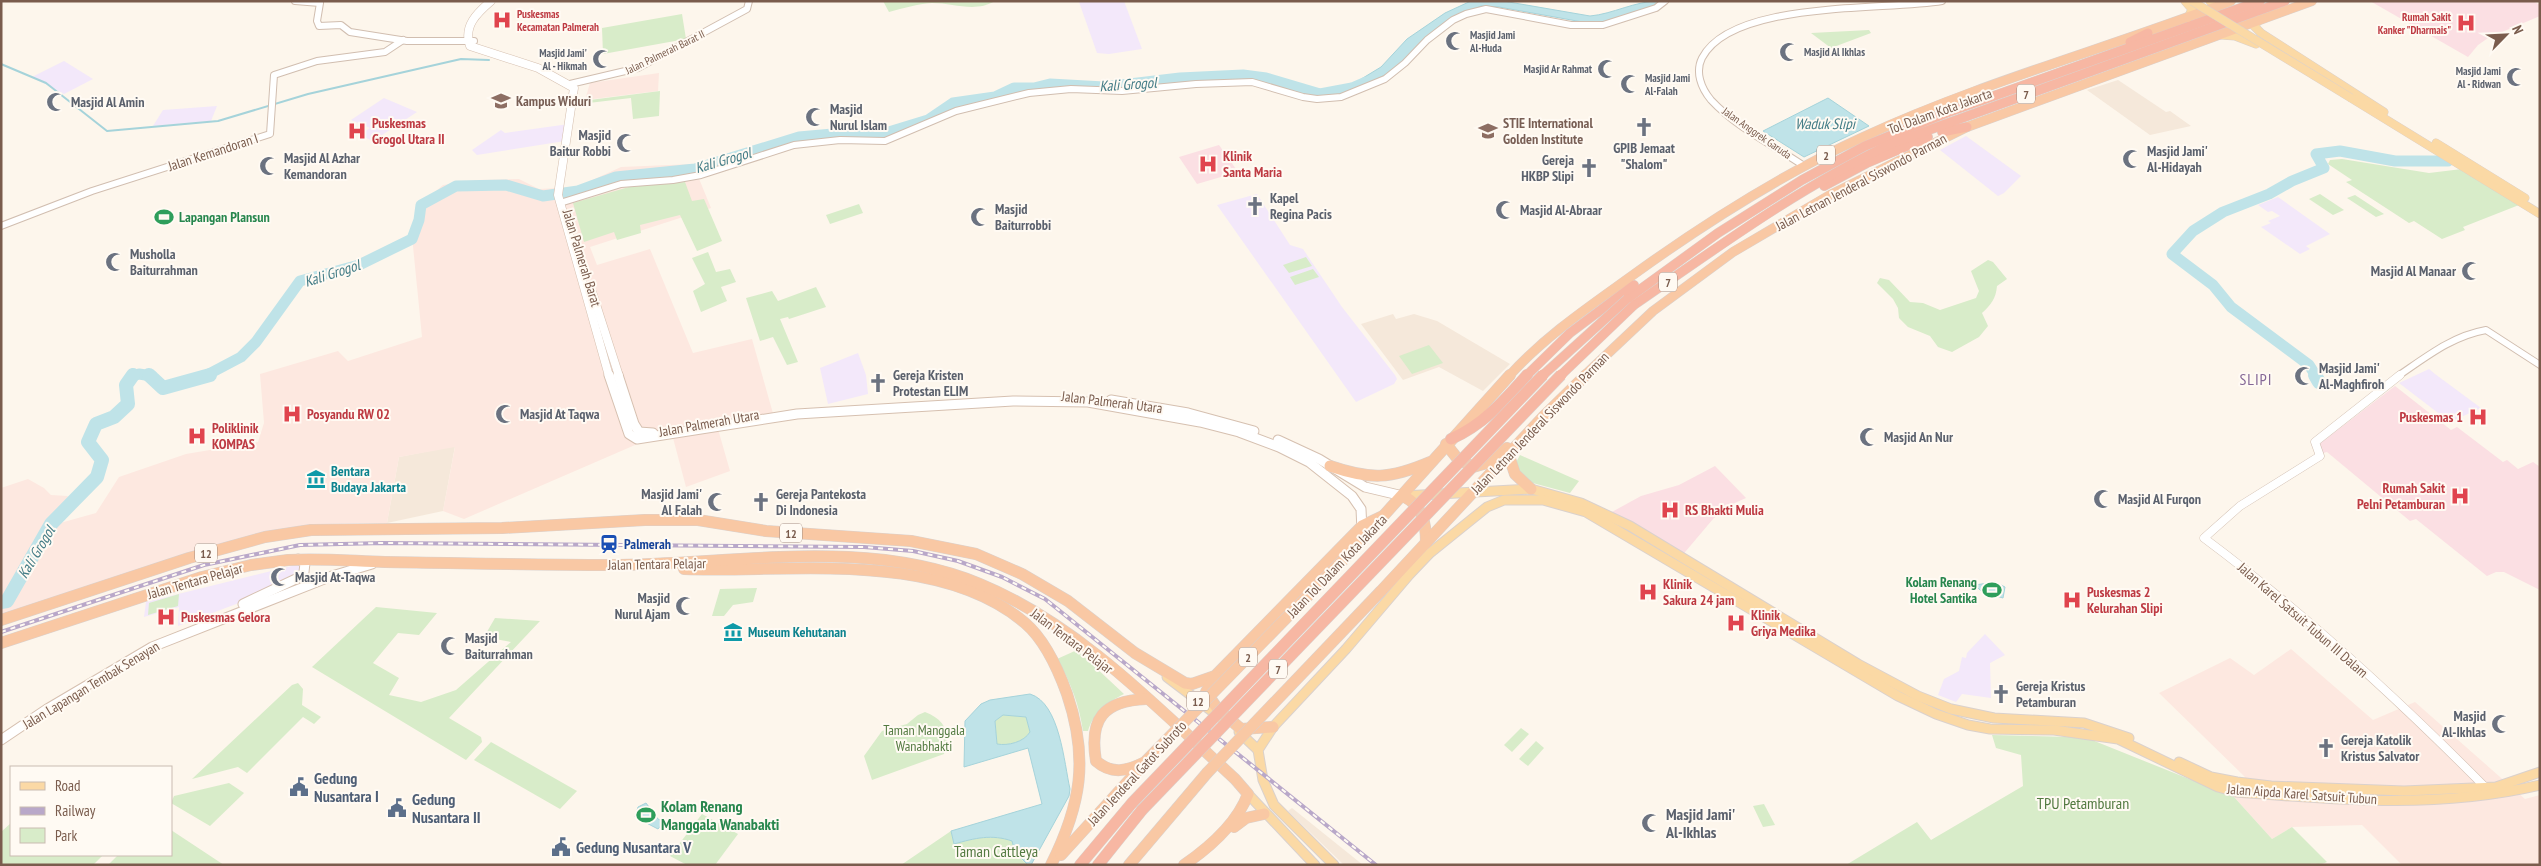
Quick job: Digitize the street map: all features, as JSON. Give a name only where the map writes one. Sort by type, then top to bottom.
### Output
[{"type":"highway","name":"2","points":[[1363,540],[1519,365],[1565,324],[1680,241],[1804,166],[1863,137],[1908,118],[2116,41],[2148,33],[2231,1]]},
{"type":"highway","name":"Tol Dalam Kota Jakarta","points":[[1630,302],[1651,280],[1718,233],[1834,162],[1882,138],[2260,1]]},
{"type":"highway","name":"Tol Dalam Kota Jakarta","points":[[1630,302],[1777,206],[1843,167],[1893,143],[2284,1]]},
{"type":"highway","name":"Jalan Letnan Jenderal Siswondo Parman","points":[[1134,861],[1207,773],[1381,591],[1414,563],[1426,543],[1508,453],[1653,311],[1702,273],[1733,252],[1830,195],[1967,127],[2312,1]]},
{"type":"highway","points":[[2052,76],[2066,66],[2135,40],[2148,33]]},
{"type":"highway","points":[[1777,206],[1801,197],[1920,140],[1952,128],[1967,127]]},
{"type":"highway","points":[[1519,442],[1507,448],[1487,463],[1476,466],[1467,465],[1457,458],[1449,442],[1469,432],[1488,418],[1538,363],[1585,322],[1632,286],[1651,280]]},
{"type":"highway","name":"Jalan Tol Dalam Kota Jakarta","points":[[1080,865],[1630,302]]},
{"type":"highway","points":[[1508,453],[1514,476],[1531,490]]},
{"type":"highway","points":[[1330,466],[1357,476],[1377,478],[1403,472],[1433,461]]},
{"type":"highway","points":[[1403,496],[1414,502],[1424,514],[1426,543]]},
{"type":"highway","points":[[1273,727],[1241,729],[1222,714],[1211,702],[1206,692],[1215,676],[1362,526],[1384,516]]},
{"type":"highway","name":"Jalan Tentara Pelajar","points":[[1,620],[189,558],[265,537],[311,530],[502,528],[635,520],[698,520],[766,532],[911,541],[976,554],[1022,574],[1068,600],[1135,653]]},
{"type":"highway","name":"Jalan Jenderal Gatot Subroto","points":[[1052,865],[1146,762],[1363,540]]},
{"type":"highway","name":"Jalan Tentara Pelajar","points":[[1,643],[202,577],[236,568],[296,559],[380,562],[642,565],[831,558],[888,560],[929,566],[1039,614],[1146,699],[1235,779],[1248,794]]},
{"type":"highway","points":[[976,587],[1015,614],[1032,630],[1055,667],[1072,710],[1080,758],[1079,797],[1070,828],[1052,865]]},
{"type":"highway","points":[[1135,653],[1185,683],[1192,684],[1215,676]]},
{"type":"highway","points":[[1146,699],[1126,700],[1111,707],[1093,729],[1092,740],[1096,761],[1108,770],[1120,772],[1146,762]]},
{"type":"highway","points":[[1184,865],[1203,851],[1242,810],[1248,794]]},
{"type":"highway","name":"Jalan Tol Dalam Kota Jakarta","points":[[1098,865],[1137,806]]},
{"type":"highway","points":[[1193,865],[1240,822],[1264,814]]},
{"type":"main road","points":[[471,41],[470,22],[491,1]]},
{"type":"main road","points":[[471,41],[475,21],[496,1]]},
{"type":"main road","points":[[2185,1],[2192,9],[2188,18]]},
{"type":"main road","points":[[2192,1],[2353,97],[2384,112]]},
{"type":"main road","points":[[2198,1],[2353,97],[2366,108]]},
{"type":"main road","points":[[2210,1],[2220,1]]},
{"type":"main road","points":[[2259,20],[2254,26],[2261,33],[2384,112],[2505,184],[2540,208]]},
{"type":"main road","points":[[2247,39],[2244,37],[2244,32],[2261,33]]},
{"type":"main road","points":[[2221,35],[2247,39],[2366,108],[2540,214]]},
{"type":"main road","points":[[471,41],[486,50],[530,62],[572,83]]},
{"type":"main road","name":"Jalan Palmerah Barat","points":[[572,83],[575,90],[562,195],[617,402],[629,434],[632,437]]},
{"type":"main road","name":"Jalan Palmerah Barat","points":[[562,195],[623,395],[636,429],[647,434]]},
{"type":"main road","name":"Jalan Palmerah Utara","points":[[647,434],[797,414],[921,403],[992,400],[1109,402],[1219,423],[1283,442],[1330,466],[1365,487],[1403,496],[1531,490]]},
{"type":"main road","name":"Jalan Palmerah Utara","points":[[1241,429],[1310,462],[1356,501],[1361,509],[1363,540]]},
{"type":"main road","name":"Jalan Palmerah Utara","points":[[632,437],[644,439],[688,430]]},
{"type":"main road","name":"Jalan Aipda Karel Satsuit Tubun","points":[[1531,490],[1581,502],[1607,513],[1858,664],[1913,694],[1951,709],[1994,718],[2070,721],[2099,726],[2119,733],[2221,780],[2439,801],[2494,796],[2540,785]]},
{"type":"main road","name":"Jalan Aipda Karel Satsuit Tubun","points":[[1414,563],[1487,507],[1504,500],[1543,500],[1566,505],[1606,522],[1865,677],[1936,714],[1968,725],[1990,729],[2054,730],[2118,739],[2218,787],[2236,792],[2427,792],[2501,786],[2540,772]]},
{"type":"main road","name":"Jalan Lapangan Tembak Senayan","points":[[1,733],[151,644],[294,582],[306,568],[303,560],[296,559]]},
{"type":"main road","name":"Jalan Lapangan Tembak Senayan","points":[[1,740],[47,709],[152,647],[332,576],[380,562]]},
{"type":"main road","points":[[1334,865],[1274,805],[1262,780],[1258,750],[1273,727],[1346,649],[1414,563]]},
{"type":"main road","name":"Jalan Tentara Pelajar","points":[[1135,653],[1248,739],[1258,750]]},
{"type":"main road","points":[[1248,794],[1264,814],[1314,865]]},
{"type":"street","points":[[295,1],[320,2],[317,21],[319,26],[342,25],[350,32],[374,34],[403,40],[471,41]]},
{"type":"street","name":"Jalan Palmerah Barat II","points":[[572,83],[609,77],[638,68],[747,9],[749,1]]},
{"type":"street","points":[[562,195],[621,184],[673,180],[701,175],[794,145],[840,140],[885,141],[912,132],[956,111],[1029,93],[1066,89],[1122,91],[1196,84],[1252,82],[1303,97],[1317,99],[1341,97],[1385,79],[1440,30],[1456,19],[1475,11],[1486,9],[1571,24],[1603,25],[1656,8],[1665,1]]},
{"type":"street","name":"Jalan Anggrek Garuda","points":[[1804,166],[1733,118],[1712,100],[1703,89],[1698,75],[1701,56],[1721,37],[1754,22],[1778,15],[1807,10],[1904,6],[1942,1]]},
{"type":"street","name":"Jalan Kemandoran I","points":[[1,226],[92,191],[270,134],[273,103],[272,80],[278,73],[322,60],[385,52],[403,40]]},
{"type":"street","name":"Jalan Karel Satsuit Tubun III Dalam","points":[[2494,796],[2411,715],[2263,581],[2204,538],[2240,506],[2320,456],[2314,442],[2405,372],[2456,340],[2479,330],[2491,332],[2540,365]]},
{"type":"shaded area","points":[[1124,1],[1142,49],[1109,54],[1097,53],[1079,2]]},
{"type":"shaded area","name":"Rumah Sakit Kanker \"Dharmais\"","points":[[2370,1],[2533,1],[2540,5],[2540,16],[2488,38],[2478,45],[2468,57]]},
{"type":"shaded area","points":[[64,61],[93,79],[64,94],[32,77]]},
{"type":"shaded area","points":[[659,73],[658,91],[585,100],[590,83]]},
{"type":"shaded area","points":[[2118,80],[2191,126],[2150,135],[2087,90]]},
{"type":"shaded area","points":[[384,98],[417,112],[373,141],[360,135],[370,128],[351,120]]},
{"type":"shaded area","points":[[217,106],[211,121],[153,126],[163,110]]},
{"type":"shaded area","points":[[569,124],[565,141],[477,155],[472,150],[501,130],[505,133]]},
{"type":"shaded area","points":[[1966,136],[2021,176],[2004,193],[1998,196],[1940,150]]},
{"type":"shaded area","name":"Klinik Santa Maria","points":[[1219,145],[1238,172],[1197,184],[1179,157]]},
{"type":"shaded area","points":[[693,164],[711,208],[590,247],[597,265],[650,249],[693,353],[752,339],[774,417],[718,429],[730,471],[686,487],[673,438],[642,442],[464,519],[443,511],[455,447],[399,457],[387,523],[330,524],[1,616],[1,488],[28,479],[44,488],[51,495],[68,496],[53,525],[96,513],[119,477],[186,454],[258,442],[264,423],[260,374],[338,351],[348,361],[422,337],[412,236],[420,205],[443,185],[478,180],[519,179],[539,189],[577,187],[621,167]]},
{"type":"shaded area","points":[[1257,194],[1290,245],[1303,249],[1342,307],[1395,375],[1397,379],[1394,384],[1356,402],[1217,205]]},
{"type":"shaded area","points":[[2278,197],[2330,234],[2306,246],[2310,249],[2300,254],[2261,227],[2271,223],[2268,221],[2280,216],[2272,211],[2268,212],[2258,205]]},
{"type":"shaded area","points":[[1393,314],[1396,319],[1414,314],[1437,321],[1510,364],[1483,391],[1439,367],[1403,380],[1361,324]]},
{"type":"shaded area","points":[[858,353],[866,375],[868,394],[828,404],[820,368]]},
{"type":"shaded area","points":[[2429,369],[2481,408],[2450,422],[2399,383]]},
{"type":"shaded area","name":"Rumah Sakit Pelni Petamburan","points":[[2395,386],[2451,430],[2457,427],[2503,462],[2507,460],[2518,469],[2533,462],[2540,467],[2540,590],[2504,572],[2496,572],[2487,576],[2416,519],[2410,521],[2327,452],[2323,453],[2318,445]]},
{"type":"shaded area","points":[[455,446],[443,511],[387,523],[399,457]]},
{"type":"shaded area","name":"RS Bhakti Mulia","points":[[1715,466],[1746,498],[1728,506],[1713,519],[1680,558],[1610,513],[1641,496],[1679,485]]},
{"type":"shaded area","points":[[300,564],[300,580],[178,626],[179,607],[144,617],[146,602]]},
{"type":"shaded area","points":[[1985,634],[2005,655],[1990,663],[1991,698],[1962,694],[1956,702],[1938,695],[1944,679],[1959,671],[1962,657],[1966,658],[1967,653]]},
{"type":"shaded area","points":[[2291,649],[2373,720],[2415,702],[2525,799],[2540,795],[2540,865],[2402,865],[2362,825],[2292,827],[2272,839],[2234,797],[2245,777],[2159,693],[2230,658],[2254,675]]},
{"type":"shaded area","points":[[1292,808],[1363,865],[1344,865],[1288,811]]},
{"type":"green space","points":[[883,1],[995,1],[987,5],[972,7],[932,3],[910,6],[889,12]]},
{"type":"green space","points":[[682,14],[686,39],[603,54],[602,28]]},
{"type":"green space","points":[[1869,30],[1871,33],[1831,48],[1811,33]]},
{"type":"green space","points":[[660,91],[659,116],[633,119],[631,98],[580,104],[582,101]]},
{"type":"green space","points":[[2342,159],[2429,173],[2462,169],[2519,205],[2463,227],[2465,230],[2442,239],[2414,221],[2409,223],[2346,182],[2352,180],[2328,164],[2330,160]]},
{"type":"green space","points":[[685,182],[692,201],[704,199],[722,241],[697,251],[680,215],[640,225],[641,233],[617,240],[614,232],[584,242],[573,203],[629,187]]},
{"type":"green space","points":[[2320,194],[2344,210],[2333,215],[2309,199]]},
{"type":"green space","points":[[2355,195],[2384,214],[2376,217],[2347,198]]},
{"type":"green space","points":[[859,204],[863,213],[830,224],[826,215]]},
{"type":"green space","points":[[708,252],[716,272],[730,269],[736,282],[721,287],[727,301],[701,312],[693,291],[705,284],[692,258]]},
{"type":"green space","points":[[1306,257],[1312,266],[1289,273],[1283,265]]},
{"type":"green space","points":[[1988,260],[1993,262],[2007,279],[1997,286],[1992,301],[1982,313],[1988,326],[1979,337],[1952,352],[1938,347],[1930,336],[1908,327],[1899,318],[1898,308],[1893,299],[1877,283],[1880,278],[1889,280],[1910,302],[1923,303],[1940,310],[1976,298],[1979,291],[1971,271]]},
{"type":"green space","points":[[1313,269],[1319,277],[1295,285],[1290,277]]},
{"type":"green space","points":[[816,287],[826,307],[789,319],[788,317],[780,319],[798,362],[787,365],[773,337],[760,341],[746,298],[772,291],[778,301]]},
{"type":"green space","points":[[1429,345],[1443,363],[1412,374],[1399,356]]},
{"type":"green space","points":[[1520,455],[1579,481],[1570,493],[1529,482],[1514,466]]},
{"type":"green space","points":[[757,588],[753,602],[733,605],[724,616],[712,616],[720,589]]},
{"type":"green space","points":[[179,594],[178,606],[148,615],[149,603]]},
{"type":"green space","points":[[376,607],[437,613],[419,635],[398,633],[373,663],[399,678],[389,695],[421,702],[456,690],[511,642],[484,637],[495,618],[540,621],[449,718],[481,737],[482,742],[466,760],[312,667]]},
{"type":"green space","points":[[1077,650],[1124,694],[1097,713],[1088,731],[1083,731],[1074,694],[1057,659]]},
{"type":"green space","points":[[298,683],[303,689],[302,705],[321,717],[314,724],[303,717],[247,773],[238,767],[192,779],[292,685]]},
{"type":"green space","name":"Taman Manggala Wanabhakti","points":[[925,712],[938,719],[945,728],[947,740],[944,754],[872,780],[864,756],[882,731],[907,724]]},
{"type":"green space","points":[[1003,715],[1026,717],[1030,732],[1024,738],[1015,742],[997,744],[995,721]]},
{"type":"green space","points":[[1521,728],[1529,734],[1512,752],[1504,745]]},
{"type":"green space","name":"TPU Petamburan","points":[[1992,735],[2069,737],[2092,740],[2234,797],[2272,839],[2292,827],[2327,862],[2307,865],[1846,865],[1917,822],[1931,840],[2023,786],[2021,755],[1996,748]]},
{"type":"green space","points":[[1536,741],[1544,748],[1528,766],[1519,759]]},
{"type":"green space","points":[[491,742],[577,791],[560,809],[474,760]]},
{"type":"green space","points":[[229,783],[244,793],[210,826],[172,804],[174,796]]},
{"type":"green space","points":[[1764,804],[1775,825],[1763,827],[1753,806]]},
{"type":"green space","points":[[702,814],[738,834],[715,865],[687,865],[670,856]]},
{"type":"green space","points":[[10,824],[10,856],[102,856],[93,865],[1,865],[1,832]]},
{"type":"green space","points":[[172,831],[224,865],[108,865],[117,856],[172,856]]},
{"type":"green space","name":"Taman Cattleya","points":[[951,831],[954,844],[984,838],[1013,841],[1022,860],[1028,865],[901,865]]},
{"type":"water","points":[[1471,1],[1503,1],[1590,16],[1641,3],[1659,1],[1656,8],[1607,23],[1588,23],[1499,7],[1481,6],[1446,23],[1427,36],[1403,63],[1391,72],[1351,92],[1353,84],[1381,67],[1407,39],[1445,13]]},
{"type":"water","name":"Waduk Slipi","points":[[1828,98],[1869,126],[1804,157],[1763,131]]},
{"type":"water","name":"Kolam Renang Hotel Santika","points":[[1995,582],[2005,587],[2003,598],[1982,592],[1975,585]]},
{"type":"water","points":[[1030,694],[1040,700],[1048,709],[1054,721],[1063,750],[1070,789],[1069,796],[1031,865],[1028,865],[1015,852],[1012,841],[1005,839],[983,838],[954,844],[951,831],[1042,804],[1028,748],[964,767],[965,721],[981,704],[990,700]],"holes":[[[1003,715],[1026,717],[1030,732],[1024,738],[1015,742],[997,744],[995,721]]]},
{"type":"water","name":"Kolam Renang Manggala Wanabakti","points":[[646,803],[658,819],[664,822],[658,829],[635,817],[638,807]]},
{"type":"waterway","points":[[1,64],[46,83],[107,131],[218,121],[308,94],[461,59],[489,60]]},
{"type":"waterway","name":"Kali Grogol","points":[[205,376],[241,357],[256,342],[300,281],[359,265],[412,239],[419,220],[421,205],[456,186],[506,185],[543,196],[578,191],[616,177],[695,169],[799,137],[844,133],[879,135],[928,120],[953,103],[995,97],[1014,88],[1034,88],[1050,84],[1104,87],[1180,78],[1243,75],[1266,78],[1320,94],[1352,88],[1366,82]]},
{"type":"waterway","points":[[2316,376],[2309,365],[2231,307],[2213,285],[2172,254],[2193,231],[2223,212],[2269,194],[2292,181],[2324,168],[2316,154],[2340,151],[2395,161],[2448,161]]},
{"type":"waterway","name":"Kali Grogol","points":[[132,376],[139,374],[150,376]]},
{"type":"waterway","name":"Kali Grogol","points":[[150,376],[163,388],[210,375]]},
{"type":"waterway","points":[[2315,375],[2319,382]]},
{"type":"waterway","name":"Kali Grogol","points":[[1,602],[7,601],[51,524],[97,477],[102,460],[88,442],[96,424],[114,417],[128,404],[126,385],[132,376]]},
{"type":"railway","points":[[1,632],[204,565],[300,545],[383,543],[864,547],[913,551],[958,561],[1002,577],[1045,599],[1376,865]]},
{"type":"place","name":"Puskesmas Kecamatan Palmerah","points":[[502,20]]},
{"type":"place","name":"Rumah Sakit Kanker \"Dharmais\"","points":[[2466,23]]},
{"type":"place","name":"Masjid Jami Al-Huda","points":[[1455,41]]},
{"type":"place","name":"Masjid Al Ikhlas","points":[[1789,52]]},
{"type":"place","name":"Masjid Jami' Al - Hikmah","points":[[602,59]]},
{"type":"place","name":"Masjid Ar Rahmat","points":[[1607,69]]},
{"type":"place","name":"Masjid Jami Al - Ridwan","points":[[2516,77]]},
{"type":"place","name":"Masjid Jami Al-Falah","points":[[1630,84]]},
{"type":"place","name":"Kampus Widuri","points":[[501,101]]},
{"type":"place","name":"Masjid Al Amin","points":[[56,102]]},
{"type":"place","name":"Masjid Nurul Islam","points":[[815,117]]},
{"type":"place","name":"GPIB Jemaat \"Shalom\"","points":[[1644,127]]},
{"type":"place","name":"Puskesmas Grogol Utara II","points":[[357,131]]},
{"type":"place","name":"STIE International Golden Institute","points":[[1488,131]]},
{"type":"place","name":"Masjid Baitur Robbi","points":[[626,143]]},
{"type":"place","name":"Masjid Jami' Al-Hidayah","points":[[2132,159]]},
{"type":"place","name":"Klinik Santa Maria","points":[[1208,164]]},
{"type":"place","name":"Masjid Al Azhar Kemandoran","points":[[269,166]]},
{"type":"place","name":"Gereja HKBP Slipi","points":[[1589,168]]},
{"type":"place","name":"Kapel Regina Pacis","points":[[1255,206]]},
{"type":"place","name":"Masjid Al-Abraar","points":[[1505,210]]},
{"type":"place","name":"Lapangan Plansun","points":[[164,217]]},
{"type":"place","name":"Masjid Baiturrobbi","points":[[980,217]]},
{"type":"place","name":"Musholla Baiturrahman","points":[[115,262]]},
{"type":"place","name":"Masjid Al Manaar","points":[[2471,271]]},
{"type":"place","name":"Masjid Jami' Al-Maghfiroh","points":[[2304,376]]},
{"type":"place","name":"Gereja Kristen Protestan ELIM","points":[[878,383]]},
{"type":"place","name":"Posyandu RW 02","points":[[292,414]]},
{"type":"place","name":"Masjid At Taqwa","points":[[505,414]]},
{"type":"place","name":"Puskesmas 1","points":[[2478,417]]},
{"type":"place","name":"Poliklinik KOMPAS","points":[[197,436]]},
{"type":"place","name":"Masjid An Nur","points":[[1869,437]]},
{"type":"place","name":"Bentara Budaya Jakarta","points":[[316,479]]},
{"type":"place","name":"Rumah Sakit Pelni Petamburan","points":[[2460,496]]},
{"type":"place","name":"Masjid Al Furqon","points":[[2103,499]]},
{"type":"place","name":"Masjid Jami' Al Falah","points":[[717,502]]},
{"type":"place","name":"Gereja Pantekosta Di Indonesia","points":[[761,502]]},
{"type":"place","name":"RS Bhakti Mulia","points":[[1670,510]]},
{"type":"place","name":"Palmerah","points":[[609,544]]},
{"type":"place","name":"Masjid At-Taqwa","points":[[280,577]]},
{"type":"place","name":"Kolam Renang Hotel Santika","points":[[1992,590]]},
{"type":"place","name":"Klinik Sakura 24 jam","points":[[1648,592]]},
{"type":"place","name":"Puskesmas 2 Kelurahan Slipi","points":[[2072,600]]},
{"type":"place","name":"Masjid Nurul Ajam","points":[[685,606]]},
{"type":"place","name":"Puskesmas Gelora","points":[[166,617]]},
{"type":"place","name":"Klinik Griya Medika","points":[[1736,623]]},
{"type":"place","name":"Museum Kehutanan","points":[[733,632]]},
{"type":"place","name":"Masjid Baiturrahman","points":[[450,646]]},
{"type":"place","name":"Gereja Kristus Petamburan","points":[[2001,694]]},
{"type":"place","name":"Masjid Al-Ikhlas","points":[[2501,724]]},
{"type":"place","name":"Gereja Katolik Kristus Salvator","points":[[2326,748]]},
{"type":"place","name":"Gedung Nusantara I","points":[[299,787]]},
{"type":"place","name":"Gedung Nusantara II","points":[[397,808]]},
{"type":"place","name":"Kolam Renang Manggala Wanabakti","points":[[646,815]]},
{"type":"place","name":"Masjid Jami' Al-Ikhlas","points":[[1651,823]]},
{"type":"place","name":"Gedung Nusantara V","points":[[561,847]]},
{"type":"district","name":"SLIPI","points":[[2256,379]]}]
